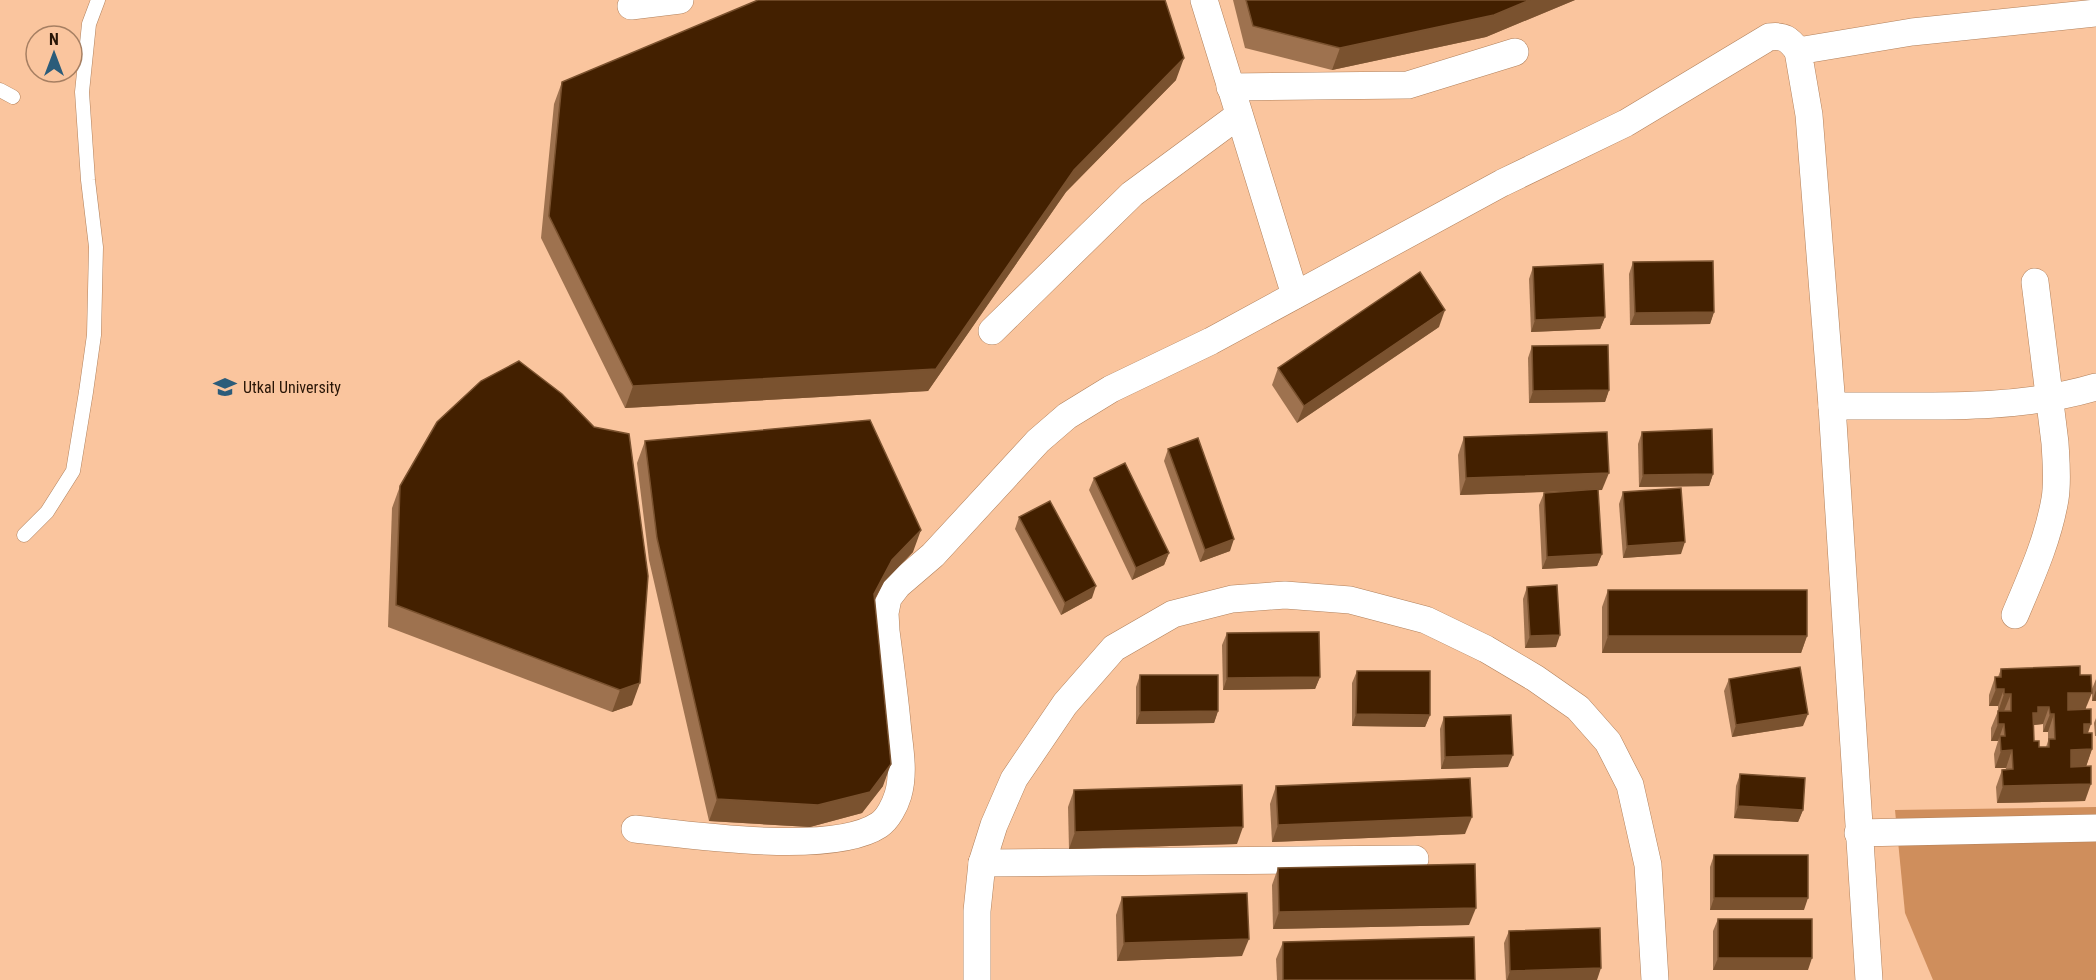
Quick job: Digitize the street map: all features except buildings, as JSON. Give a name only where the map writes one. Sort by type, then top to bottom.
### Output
[{"type":"street","points":[[631,6],[680,0]]},
{"type":"street","points":[[1204,0],[1295,295]]},
{"type":"street","points":[[1798,51],[1912,32],[2096,13]]},
{"type":"street","points":[[635,829],[745,840],[815,841],[836,840],[860,834],[880,824],[889,814],[898,794],[902,766],[886,631],[885,613],[888,598],[898,585],[933,555],[1038,441],[1066,416],[1111,389],[1211,341],[1502,183],[1626,123],[1769,37],[1781,36],[1790,40],[1798,51],[1809,115],[1832,406],[1869,980]]},
{"type":"street","points":[[1230,87],[1408,85],[1515,52]]},
{"type":"street","points":[[992,331],[1132,194],[1239,115]]},
{"type":"street","points":[[2015,615],[2039,559],[2055,498],[2055,442],[2035,282]]},
{"type":"street","points":[[1832,406],[1977,404],[2048,397],[2096,387]]},
{"type":"street","points":[[977,980],[977,912],[982,863],[994,825],[1014,779],[1065,704],[1114,648],[1173,614],[1232,599],[1286,594],[1350,600],[1426,620],[1486,649],[1535,678],[1578,708],[1608,742],[1630,785],[1648,865],[1655,980]]},
{"type":"street","points":[[1858,833],[2096,828]]},
{"type":"street","points":[[982,863],[1415,859]]},
{"type":"lane","points":[[24,535],[47,512],[73,471],[94,335],[96,247],[88,180],[82,92],[89,24],[98,0]]},
{"type":"lane","points":[[0,90],[13,97]]},
{"type":"shaded area","points":[[2096,807],[2096,980],[1933,980],[1905,913],[1895,810]]},
{"type":"place","name":"Utkal University","points":[[225,387]]}]
